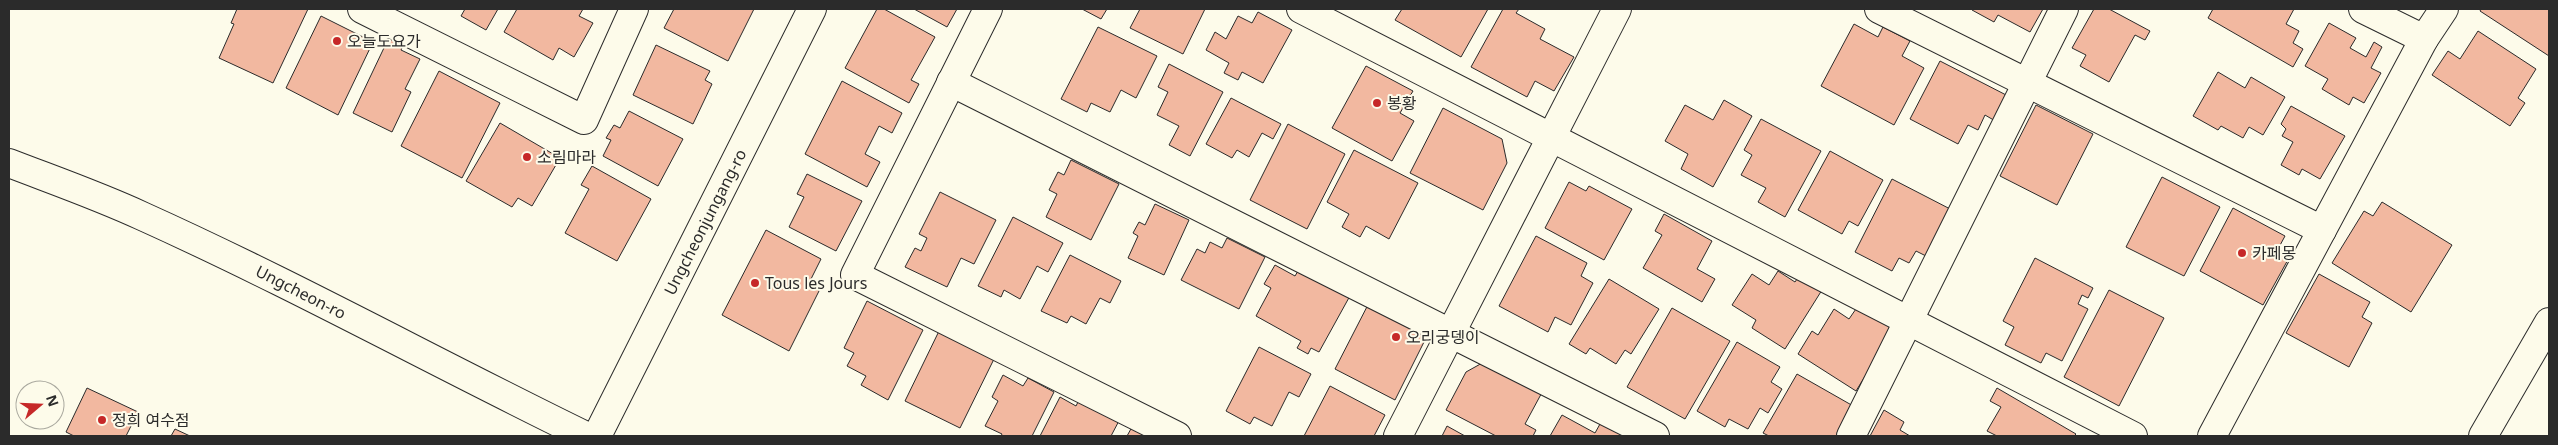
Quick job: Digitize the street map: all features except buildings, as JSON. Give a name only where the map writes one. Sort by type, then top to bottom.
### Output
[{"type":"street","points":[[362,9],[584,120],[634,9]]},
{"type":"street","name":"Ungcheonjungang-ro","points":[[597,436],[812,9]]},
{"type":"street","points":[[988,9],[855,275],[1177,436]]},
{"type":"street","points":[[1301,9],[2133,436]]},
{"type":"street","points":[[1398,436],[1617,9]]},
{"type":"street","points":[[1879,9],[2322,230]]},
{"type":"street","points":[[1851,436],[2064,9]]},
{"type":"street","points":[[2364,9],[2424,39]]},
{"type":"street","points":[[2212,436],[2424,39],[2444,9]]},
{"type":"street","points":[[951,82],[1655,436]]},
{"type":"street","name":"Ungcheon-ro","points":[[9,163],[140,215],[269,276],[451,370],[586,436]]},
{"type":"street","points":[[2483,436],[2549,322]]},
{"type":"place","name":"오늘도요가","points":[[337,41]]},
{"type":"place","name":"봉황","points":[[1377,103]]},
{"type":"place","name":"소림마라","points":[[527,157]]},
{"type":"place","name":"카페몽","points":[[2242,253]]},
{"type":"place","name":"Tous les Jours","points":[[755,283]]},
{"type":"place","name":"오리궁뎅이","points":[[1396,337]]},
{"type":"place","name":"정희 여수점","points":[[102,420]]}]
